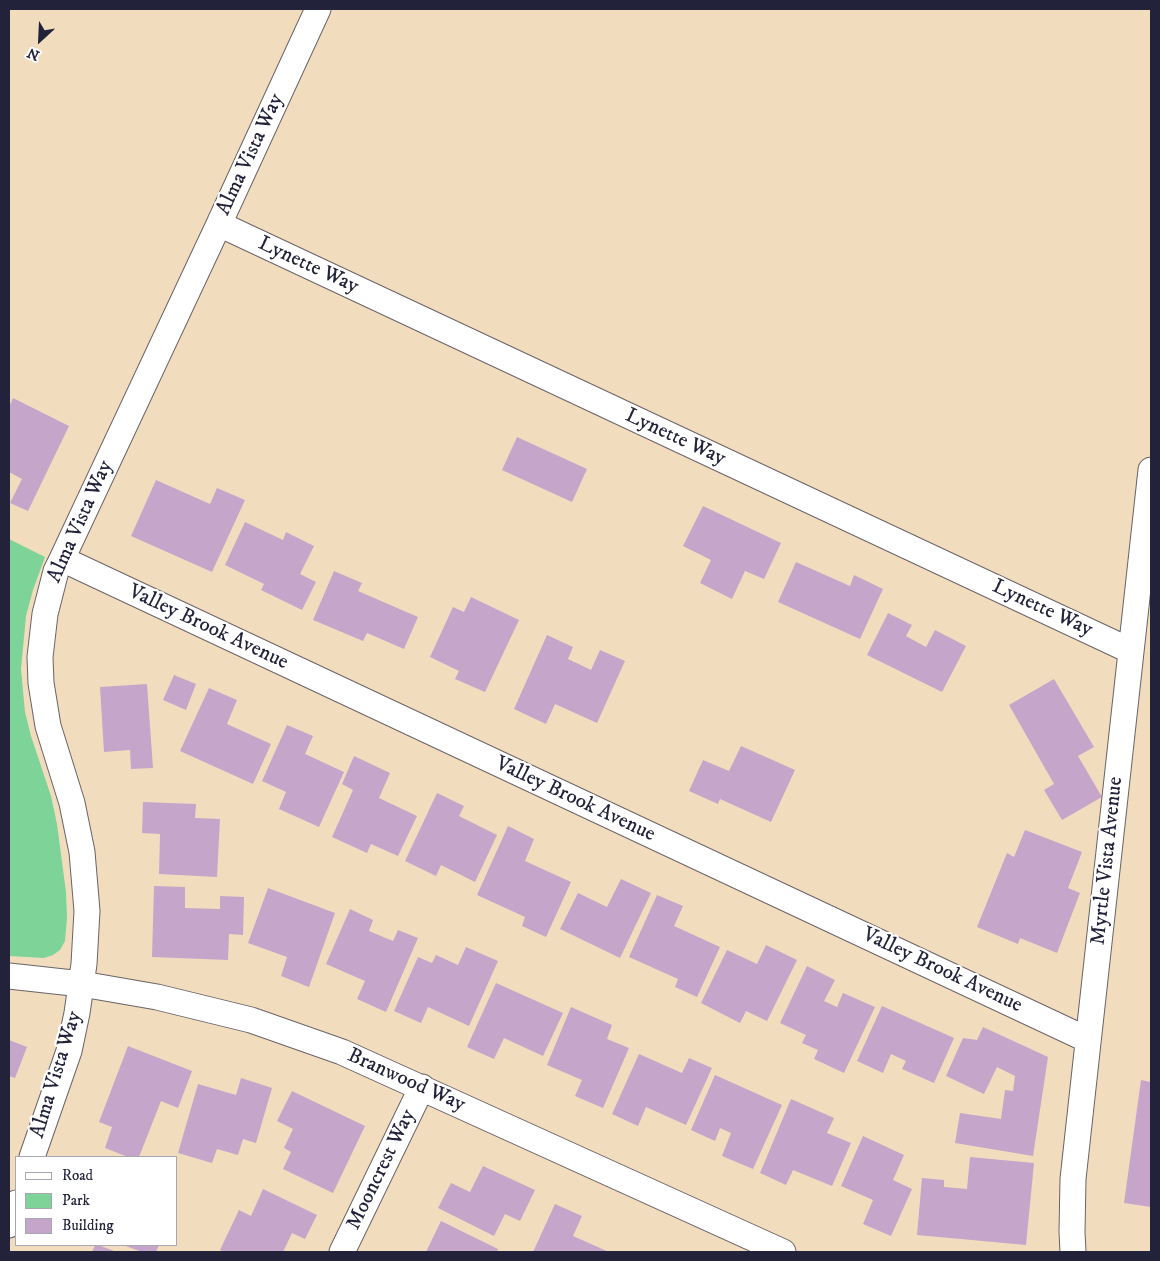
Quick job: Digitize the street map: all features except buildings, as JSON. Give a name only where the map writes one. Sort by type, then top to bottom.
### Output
[{"type":"street","name":"Alma Vista Way","points":[[32,1156],[68,1051],[82,984],[87,910],[82,852],[72,803],[48,726],[41,683],[40,657],[45,614],[56,571],[318,9]]},
{"type":"street","name":"Lynette Way","points":[[219,224],[1131,651]]},
{"type":"street","name":"Myrtle Vista Avenue","points":[[1073,1252],[1073,1180],[1151,470]]},
{"type":"street","name":"Valley Brook Avenue","points":[[62,559],[1088,1040]]},
{"type":"street","name":"Branwood Way","points":[[9,976],[82,984],[157,997],[251,1020],[342,1052],[783,1252]]},
{"type":"street","name":"Mooncrest Way","points":[[342,1252],[422,1087]]},
{"type":"street","points":[[9,1225],[15,1206]]},
{"type":"green space","points":[[9,539],[45,557],[26,616],[21,669],[25,712],[51,796],[57,824],[66,892],[67,918],[65,941],[60,950],[44,958],[9,956]]}]
